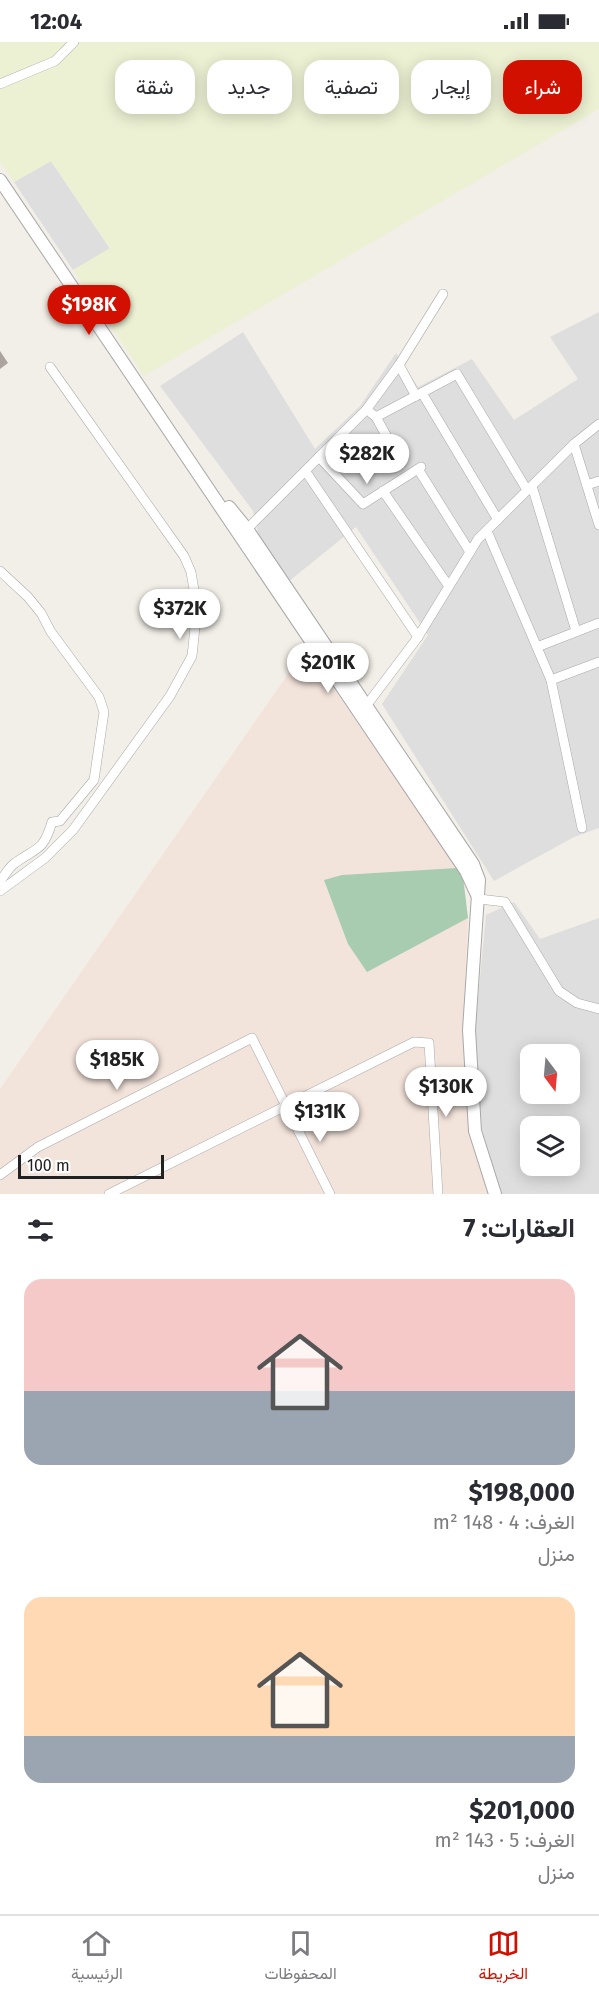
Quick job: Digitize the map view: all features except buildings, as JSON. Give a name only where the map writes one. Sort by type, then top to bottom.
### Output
[{"type":"street","points":[[0,84],[55,61],[74,42]]},
{"type":"street","points":[[0,180],[202,476],[244,532],[363,710],[466,871],[479,899],[469,1030],[475,1131],[495,1194]]},
{"type":"street","points":[[244,532],[366,410],[399,365],[443,294]]},
{"type":"street","points":[[399,365],[498,520]]},
{"type":"street","points":[[0,891],[45,858],[73,830],[170,696],[192,656],[197,608],[191,572],[184,556],[50,367]]},
{"type":"street","points":[[376,417],[457,374],[530,488],[576,632]]},
{"type":"street","points":[[366,410],[376,417],[398,457]]},
{"type":"street","points":[[363,710],[418,637],[448,585],[487,531],[574,444],[599,424]]},
{"type":"street","points":[[574,444],[599,525]]},
{"type":"street","points":[[319,457],[363,504],[420,468],[470,552]]},
{"type":"street","points":[[306,472],[418,637]]},
{"type":"street","points":[[587,485],[599,481]]},
{"type":"street","points":[[383,491],[448,585]]},
{"type":"street","points":[[487,531],[551,680],[582,828]]},
{"type":"street","points":[[0,572],[41,613],[51,632],[99,697],[104,712],[93,780],[60,821],[52,822],[43,844],[33,853],[14,863],[0,881]]},
{"type":"street","points":[[537,647],[599,623]]},
{"type":"street","points":[[551,680],[599,662]]},
{"type":"street","points":[[479,899],[505,902],[559,991],[577,1003],[599,1009]]},
{"type":"street","points":[[0,1175],[38,1147],[252,1038],[330,1194]]},
{"type":"street","points":[[109,1194],[285,1104],[414,1042],[429,1043],[438,1194]]},
{"type":"shaded area","points":[[51,161],[110,249],[73,270],[14,182]]},
{"type":"shaded area","points":[[599,312],[599,828],[574,837],[494,881],[382,704],[428,635],[356,527],[288,582],[261,546],[253,511],[160,386],[243,332],[315,449],[360,406],[396,353],[418,387],[472,359],[514,420],[578,379],[550,337]]},
{"type":"shaded area","points":[[306,648],[463,877],[468,918],[463,1031],[469,1132],[488,1194],[0,1194],[0,1089]]},
{"type":"shaded area","points":[[514,902],[540,939],[599,918],[599,1194],[501,1194],[482,1130],[475,1030],[486,915]]},
{"type":"green space","points":[[0,42],[599,42],[599,109],[144,376],[73,270],[110,248],[51,161],[14,182],[0,162]]},
{"type":"green space","points":[[457,868],[463,877],[468,918],[367,972],[348,944],[324,880],[342,875]]}]
